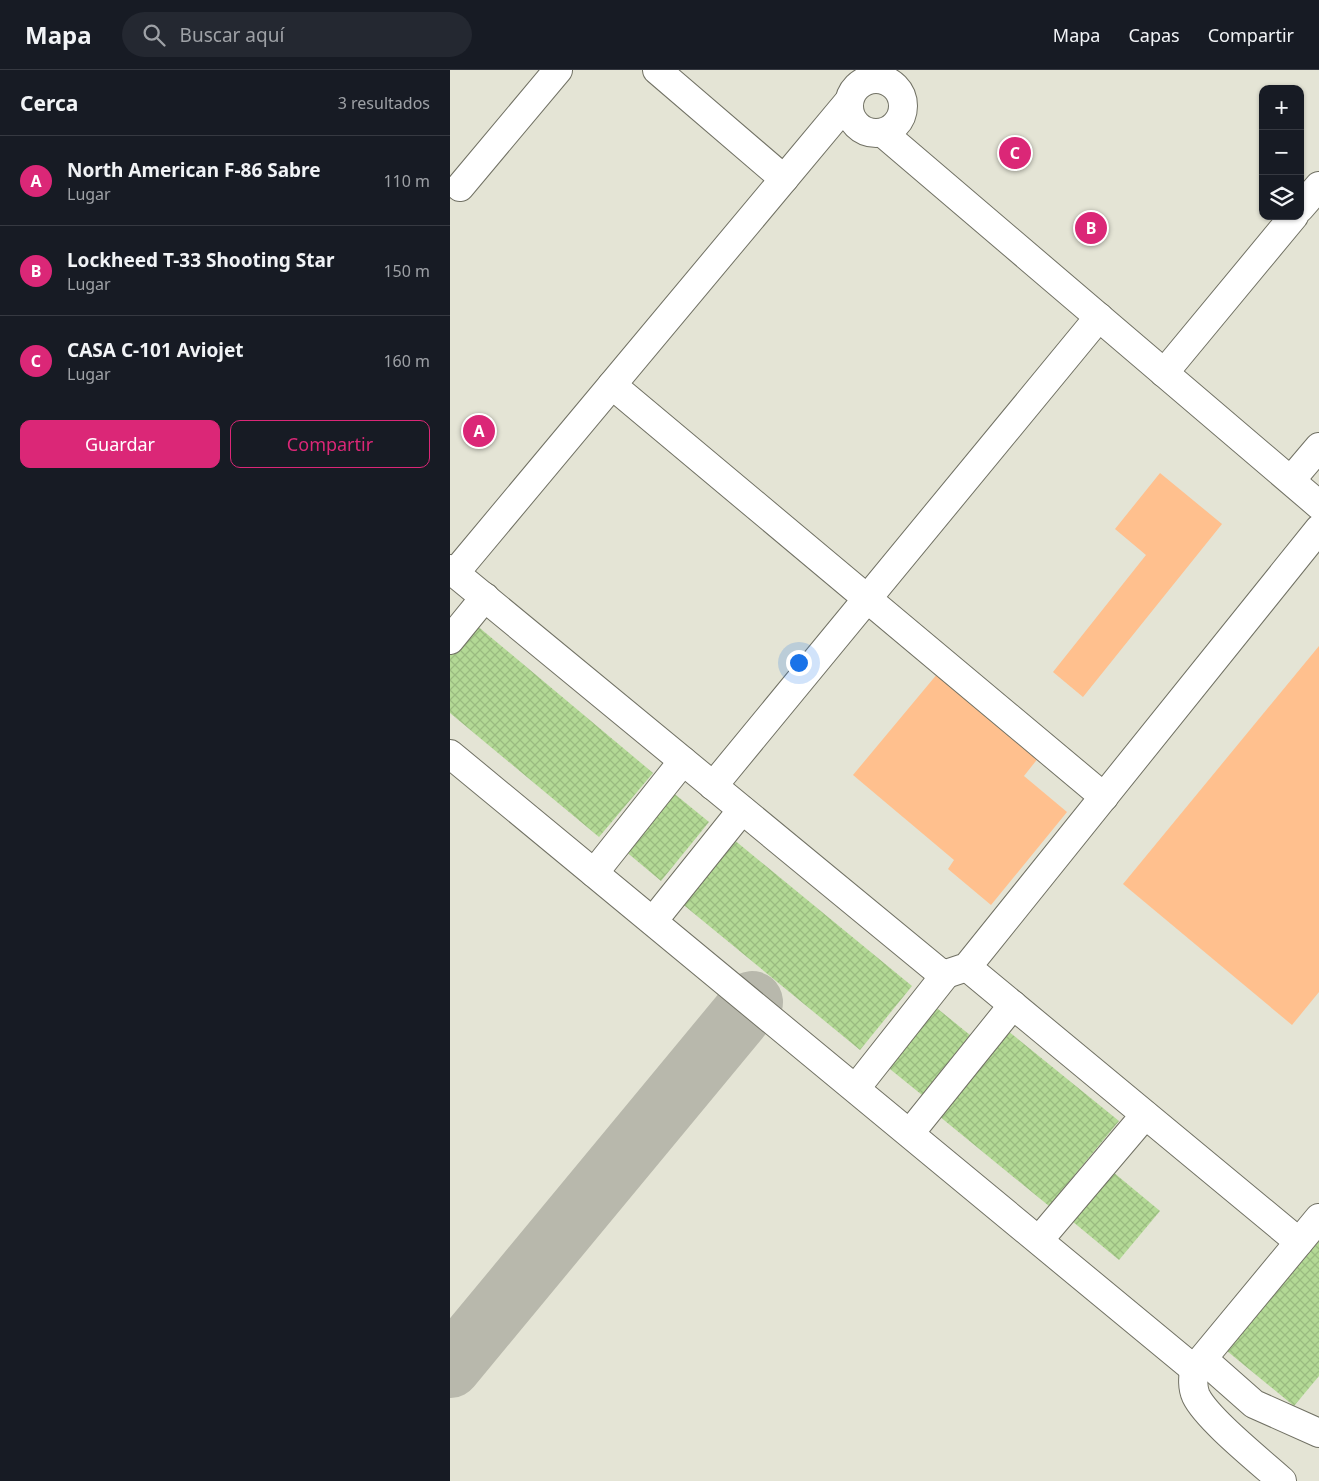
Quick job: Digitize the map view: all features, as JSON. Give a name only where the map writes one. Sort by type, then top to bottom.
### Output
[{"type":"lane","points":[[453,188],[558,70]]},
{"type":"lane","points":[[657,70],[784,179]]},
{"type":"lane","points":[[849,101],[852,119],[865,132],[883,133],[898,123],[904,106],[898,89],[879,74],[858,86],[849,101],[612,385],[452,571],[938,971],[957,970],[1013,1005],[1299,1242]]},
{"type":"lane","points":[[883,133],[1319,505]]},
{"type":"lane","points":[[1304,203],[1319,186]]},
{"type":"lane","points":[[1164,373],[1291,220]]},
{"type":"lane","points":[[713,786],[1099,318]]},
{"type":"lane","points":[[612,385],[1104,797]]},
{"type":"lane","points":[[1290,480],[1319,446]]},
{"type":"lane","points":[[856,1088],[1104,797],[1319,529]]},
{"type":"lane","points":[[450,640],[485,597]]},
{"type":"lane","points":[[450,754],[1039,1240],[1198,1364],[1254,1404],[1319,1433]]},
{"type":"lane","points":[[594,873],[683,761]]},
{"type":"lane","points":[[653,921],[742,810]]},
{"type":"lane","points":[[910,1133],[1013,1005]]},
{"type":"lane","points":[[1039,1240],[1145,1115]]},
{"type":"lane","points":[[1282,1481],[1221,1425],[1200,1402],[1193,1383],[1198,1364],[1319,1218]]},
{"type":"shaded area","points":[[1160,473],[1222,524],[1083,697],[1053,672],[1146,555],[1115,529]]},
{"type":"shaded area","points":[[1319,646],[1319,992],[1292,1025],[1123,884]]},
{"type":"shaded area","points":[[938,673],[1039,757],[1024,776],[1067,812],[991,905],[948,869],[954,860],[853,775]]},
{"type":"building","points":[[475,624],[653,773],[599,837],[450,713],[450,654]]},
{"type":"building","points":[[671,791],[709,822],[661,881],[624,850]]},
{"type":"building","points":[[733,839],[912,986],[860,1050],[680,902]]},
{"type":"building","points":[[933,1005],[970,1035],[922,1095],[885,1065]]},
{"type":"building","points":[[1008,1031],[1119,1121],[1049,1206],[939,1116]]},
{"type":"building","points":[[1113,1172],[1160,1211],[1119,1260],[1072,1221]]},
{"type":"building","points":[[1319,1241],[1319,1376],[1294,1406],[1227,1351]]},
{"type":"taxiway","points":[[450,1367],[752,1002]]},
{"type":"place","name":"CASA C-101 Aviojet","points":[[1015,153]]},
{"type":"place","name":"Lockheed T-33 Shooting Star","points":[[1091,228]]},
{"type":"place","name":"North American F-86 Sabre","points":[[479,431]]}]
